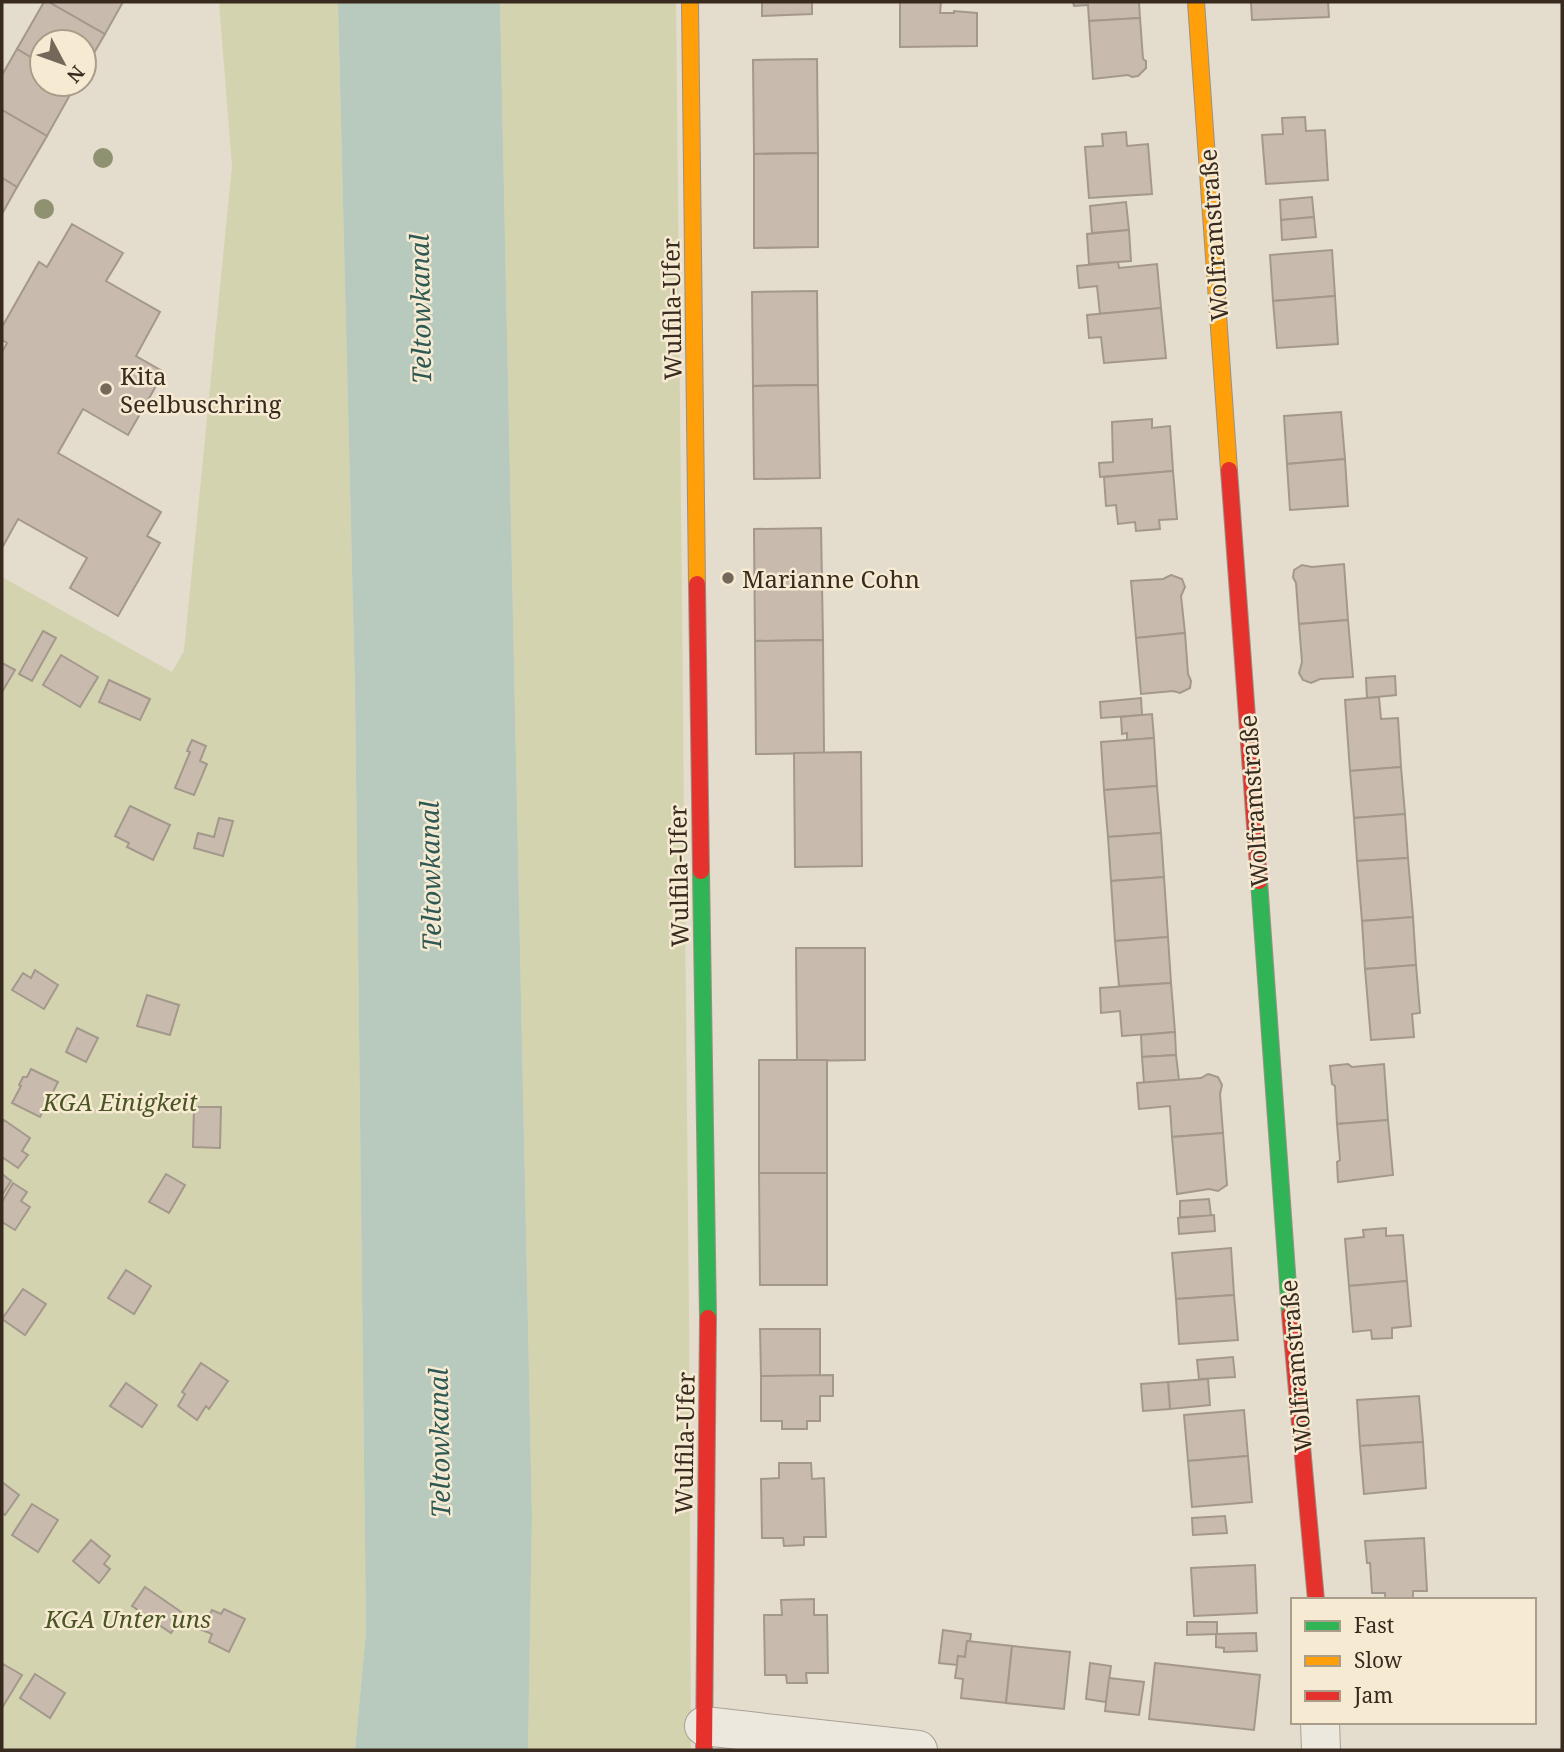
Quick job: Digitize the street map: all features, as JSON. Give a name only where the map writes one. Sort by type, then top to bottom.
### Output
[{"type":"street","name":"Wulfila-Ufer","points":[[690,2],[708,1296],[704,1738]]},
{"type":"street","name":"Wolframstraße","points":[[1196,2],[1287,1277],[1315,1598]]},
{"type":"street","points":[[1320,1724],[1321,1750]]},
{"type":"street","points":[[704,1738],[918,1750]]},
{"type":"green space","points":[[219,2],[338,2],[355,689],[366,1632],[355,1750],[2,1750],[2,577],[172,672],[184,651],[232,166]]},
{"type":"green space","points":[[500,2],[676,2],[691,1750],[528,1750],[532,1517]]},
{"type":"water","name":"Teltowkanal","points":[[338,2],[500,2],[532,1517],[528,1750],[355,1750],[366,1632],[355,689]]},
{"type":"building","points":[[44,2],[49,2],[94,28],[29,28]]},
{"type":"building","points":[[49,2],[123,2],[105,34]]},
{"type":"building","points":[[762,2],[812,2],[812,14],[762,16]]},
{"type":"building","points":[[900,2],[941,2],[940,13],[977,13],[977,46],[900,47]]},
{"type":"building","points":[[1073,2],[1139,2],[1140,18],[1089,21],[1088,5],[1074,6]]},
{"type":"building","points":[[1251,2],[1328,2],[1329,17],[1252,20]]},
{"type":"building","points":[[1140,18],[1146,68],[1138,76],[1093,79],[1089,21]]},
{"type":"building","points":[[28,30],[28,56],[17,49]]},
{"type":"building","points":[[98,30],[105,34],[98,46]]},
{"type":"building","points":[[17,49],[28,56],[28,98],[68,98],[47,136],[2,110],[2,75]]},
{"type":"building","points":[[817,59],[818,153],[754,154],[753,60]]},
{"type":"building","points":[[2,110],[47,136],[17,187],[2,178]]},
{"type":"building","points":[[1305,117],[1306,131],[1325,130],[1328,180],[1266,184],[1262,135],[1283,134],[1282,118]]},
{"type":"building","points":[[1126,132],[1127,146],[1148,144],[1152,194],[1089,198],[1085,147],[1103,146],[1102,134]]},
{"type":"building","points":[[818,153],[818,247],[754,248],[754,154]]},
{"type":"building","points":[[2,178],[17,187],[2,214]]},
{"type":"building","points":[[1312,197],[1314,217],[1281,220],[1280,200]]},
{"type":"building","points":[[1126,202],[1129,230],[1092,233],[1090,206]]},
{"type":"building","points":[[1314,217],[1316,237],[1282,240],[1281,220]]},
{"type":"building","points":[[72,224],[123,253],[106,281],[160,312],[136,356],[164,372],[128,435],[83,409],[58,453],[161,512],[147,536],[160,543],[118,616],[70,588],[87,558],[18,519],[2,548],[2,352],[7,343],[2,340],[2,327],[39,262],[47,267]]},
{"type":"building","points":[[1129,230],[1131,261],[1089,264],[1087,234]]},
{"type":"building","points":[[1332,250],[1335,296],[1273,301],[1270,255]]},
{"type":"building","points":[[1118,262],[1119,268],[1157,264],[1161,308],[1100,314],[1097,286],[1079,288],[1077,266]]},
{"type":"building","points":[[817,291],[818,385],[753,386],[752,292]]},
{"type":"building","points":[[1335,296],[1338,344],[1277,348],[1273,301]]},
{"type":"building","points":[[1161,308],[1166,358],[1104,363],[1101,337],[1089,338],[1087,315]]},
{"type":"building","points":[[818,385],[820,478],[754,479],[753,386]]},
{"type":"building","points":[[1341,412],[1345,459],[1287,464],[1284,416]]},
{"type":"building","points":[[1152,419],[1152,428],[1170,426],[1173,471],[1100,477],[1099,463],[1113,462],[1112,422]]},
{"type":"building","points":[[1345,459],[1348,506],[1290,510],[1287,464]]},
{"type":"building","points":[[1173,471],[1177,519],[1159,520],[1160,529],[1136,531],[1135,522],[1118,524],[1116,505],[1106,506],[1104,477]]},
{"type":"building","points":[[821,528],[823,640],[755,641],[754,529]]},
{"type":"building","points":[[1344,564],[1348,620],[1299,624],[1294,570],[1302,565],[1312,567]]},
{"type":"building","points":[[1171,575],[1182,579],[1185,587],[1181,596],[1185,633],[1136,638],[1131,581],[1163,579]]},
{"type":"building","points":[[1348,620],[1353,677],[1320,679],[1311,683],[1303,680],[1299,673],[1302,662],[1299,624]]},
{"type":"building","points":[[43,631],[56,638],[32,681],[19,674]]},
{"type":"building","points":[[1185,633],[1190,688],[1180,693],[1173,691],[1141,694],[1136,638]]},
{"type":"building","points":[[823,640],[824,753],[756,754],[755,641]]},
{"type":"building","points":[[61,655],[98,677],[80,707],[43,685]]},
{"type":"building","points":[[2,663],[15,670],[2,692]]},
{"type":"building","points":[[1395,676],[1396,695],[1367,698],[1366,678]]},
{"type":"building","points":[[109,680],[150,699],[140,720],[99,702]]},
{"type":"building","points":[[1379,697],[1381,719],[1398,718],[1401,767],[1350,771],[1345,700]]},
{"type":"building","points":[[1141,698],[1142,715],[1101,718],[1100,702]]},
{"type":"building","points":[[1152,714],[1154,738],[1127,740],[1127,733],[1122,734],[1121,717]]},
{"type":"building","points":[[1154,738],[1157,786],[1104,790],[1101,742]]},
{"type":"building","points":[[192,740],[206,746],[200,761],[207,764],[194,795],[175,788],[190,752],[187,751]]},
{"type":"building","points":[[861,752],[862,866],[795,867],[794,753]]},
{"type":"building","points":[[1401,767],[1405,814],[1354,818],[1350,771]]},
{"type":"building","points":[[1157,786],[1161,833],[1108,837],[1104,790]]},
{"type":"building","points":[[130,806],[170,825],[153,860],[127,847],[129,843],[115,836]]},
{"type":"building","points":[[1405,814],[1408,858],[1357,861],[1354,818]]},
{"type":"building","points":[[219,818],[233,821],[223,856],[194,848],[198,833],[214,837]]},
{"type":"building","points":[[1161,833],[1164,877],[1111,881],[1108,837]]},
{"type":"building","points":[[1408,858],[1413,917],[1362,921],[1357,861]]},
{"type":"building","points":[[1164,877],[1168,937],[1115,941],[1111,881]]},
{"type":"building","points":[[1413,917],[1416,965],[1365,969],[1362,921]]},
{"type":"building","points":[[1168,937],[1171,983],[1119,986],[1115,941]]},
{"type":"building","points":[[796,948],[865,948],[865,1060],[797,1061]]},
{"type":"building","points":[[1416,965],[1420,1013],[1412,1014],[1414,1037],[1371,1040],[1365,969]]},
{"type":"building","points":[[35,970],[58,985],[44,1009],[12,990],[23,973],[31,978]]},
{"type":"building","points":[[1171,983],[1175,1032],[1122,1036],[1120,1011],[1101,1013],[1100,988]]},
{"type":"building","points":[[147,995],[179,1005],[170,1035],[137,1026]]},
{"type":"building","points":[[77,1028],[98,1038],[86,1062],[66,1052]]},
{"type":"building","points":[[1175,1032],[1176,1055],[1142,1057],[1141,1035]]},
{"type":"building","points":[[1176,1055],[1179,1080],[1144,1083],[1142,1057]]},
{"type":"building","points":[[759,1060],[827,1060],[827,1173],[759,1173]]},
{"type":"building","points":[[1348,1064],[1352,1067],[1384,1064],[1388,1120],[1337,1124],[1335,1086],[1332,1084],[1330,1066]]},
{"type":"building","points":[[31,1069],[58,1082],[40,1117],[12,1103],[23,1077],[27,1077]]},
{"type":"building","points":[[1208,1074],[1218,1077],[1222,1085],[1220,1094],[1223,1133],[1172,1137],[1170,1106],[1139,1109],[1137,1083],[1201,1078]]},
{"type":"building","points":[[194,1107],[221,1107],[220,1148],[193,1147]]},
{"type":"building","points":[[4,1120],[30,1138],[22,1151],[28,1155],[18,1168],[2,1157]]},
{"type":"building","points":[[1388,1120],[1393,1175],[1338,1182],[1337,1162],[1340,1160],[1337,1124]]},
{"type":"building","points":[[1223,1133],[1227,1185],[1218,1191],[1209,1189],[1177,1194],[1172,1137]]},
{"type":"building","points":[[759,1173],[827,1173],[827,1285],[760,1285]]},
{"type":"building","points":[[2,1174],[11,1181],[2,1195]]},
{"type":"building","points":[[166,1174],[185,1185],[169,1213],[149,1202]]},
{"type":"building","points":[[13,1183],[27,1192],[21,1201],[30,1207],[15,1230],[2,1222],[2,1202]]},
{"type":"building","points":[[1209,1199],[1211,1216],[1180,1217],[1180,1201]]},
{"type":"building","points":[[1214,1215],[1215,1231],[1179,1234],[1178,1218]]},
{"type":"building","points":[[1386,1228],[1386,1236],[1403,1235],[1407,1281],[1349,1286],[1345,1239],[1364,1237],[1363,1230]]},
{"type":"building","points":[[1231,1248],[1234,1295],[1176,1299],[1172,1253]]},
{"type":"building","points":[[126,1270],[151,1286],[134,1314],[108,1298]]},
{"type":"building","points":[[1407,1281],[1411,1326],[1392,1328],[1392,1338],[1372,1339],[1371,1330],[1353,1332],[1349,1286]]},
{"type":"building","points":[[23,1289],[46,1304],[25,1335],[2,1319]]},
{"type":"building","points":[[1234,1295],[1238,1340],[1179,1344],[1176,1299]]},
{"type":"building","points":[[760,1329],[820,1329],[820,1376],[761,1376]]},
{"type":"building","points":[[1233,1357],[1235,1377],[1199,1379],[1197,1360]]},
{"type":"building","points":[[201,1363],[228,1381],[209,1409],[206,1406],[197,1420],[178,1406],[185,1394],[182,1392]]},
{"type":"building","points":[[833,1375],[833,1396],[820,1396],[820,1421],[807,1421],[807,1429],[782,1429],[782,1421],[761,1421],[761,1376]]},
{"type":"building","points":[[1208,1379],[1210,1405],[1170,1409],[1168,1382]]},
{"type":"building","points":[[1168,1382],[1170,1409],[1143,1411],[1141,1384]]},
{"type":"building","points":[[126,1383],[157,1405],[142,1427],[110,1406]]},
{"type":"building","points":[[1419,1396],[1423,1442],[1360,1446],[1357,1400]]},
{"type":"building","points":[[1244,1410],[1248,1456],[1188,1461],[1184,1415]]},
{"type":"building","points":[[1423,1442],[1426,1488],[1364,1494],[1360,1446]]},
{"type":"building","points":[[1248,1456],[1252,1502],[1192,1507],[1188,1461]]},
{"type":"building","points":[[779,1463],[811,1463],[812,1479],[824,1478],[826,1537],[804,1537],[804,1545],[784,1546],[783,1538],[762,1538],[761,1479],[779,1478]]},
{"type":"building","points":[[2,1482],[19,1495],[5,1515],[2,1513]]},
{"type":"building","points":[[32,1504],[58,1520],[38,1552],[12,1535]]},
{"type":"building","points":[[1225,1516],[1227,1533],[1193,1535],[1192,1518]]},
{"type":"building","points":[[1424,1538],[1427,1591],[1413,1591],[1413,1598],[1385,1598],[1385,1593],[1372,1593],[1365,1541]]},
{"type":"building","points":[[91,1540],[110,1556],[104,1564],[110,1569],[99,1583],[73,1561]]},
{"type":"building","points":[[1255,1565],[1257,1613],[1194,1616],[1191,1568]]},
{"type":"building","points":[[145,1587],[184,1614],[171,1633],[132,1606]]},
{"type":"building","points":[[814,1599],[814,1615],[827,1615],[828,1673],[806,1673],[807,1683],[787,1683],[786,1675],[765,1675],[764,1615],[782,1615],[781,1600]]},
{"type":"building","points":[[224,1609],[245,1619],[229,1652],[209,1642],[212,1634],[202,1630],[212,1610],[221,1614]]},
{"type":"building","points":[[1187,1622],[1217,1622],[1217,1634],[1187,1635]]},
{"type":"building","points":[[943,1630],[971,1634],[970,1641],[967,1641],[965,1657],[958,1656],[957,1665],[939,1663]]},
{"type":"building","points":[[1256,1633],[1257,1651],[1224,1652],[1224,1648],[1216,1647],[1216,1634]]},
{"type":"building","points":[[967,1641],[1012,1646],[1006,1703],[961,1698],[963,1679],[955,1678],[958,1656],[965,1657]]},
{"type":"building","points":[[1012,1646],[1070,1652],[1064,1709],[1006,1703]]},
{"type":"building","points":[[1090,1663],[1111,1666],[1106,1702],[1086,1699]]},
{"type":"building","points":[[1155,1663],[1260,1675],[1254,1730],[1149,1719]]},
{"type":"building","points":[[3,1664],[22,1675],[2,1708],[2,1667]]},
{"type":"building","points":[[35,1674],[65,1693],[50,1718],[20,1698]]},
{"type":"building","points":[[1109,1678],[1144,1682],[1139,1715],[1105,1711]]},
{"type":"traffic: fast","points":[[701,871],[708,1318]]},
{"type":"traffic: fast","points":[[1259,881],[1290,1314]]},
{"type":"traffic: slow","points":[[690,2],[697,584]]},
{"type":"traffic: slow","points":[[1196,2],[1229,470]]},
{"type":"traffic: jam","points":[[1229,470],[1259,881]]},
{"type":"traffic: jam","points":[[697,584],[701,871]]},
{"type":"traffic: jam","points":[[1290,1314],[1316,1598]]},
{"type":"traffic: jam","points":[[704,1750],[708,1318]]},
{"type":"place","name":"Kita Seelbuschring","points":[[106,389]]},
{"type":"place","name":"Marianne Cohn","points":[[728,578]]},
{"type":"park label","name":"KGA Einigkeit","points":[[120,1101]]},
{"type":"park label","name":"KGA Unter uns","points":[[128,1618]]}]
